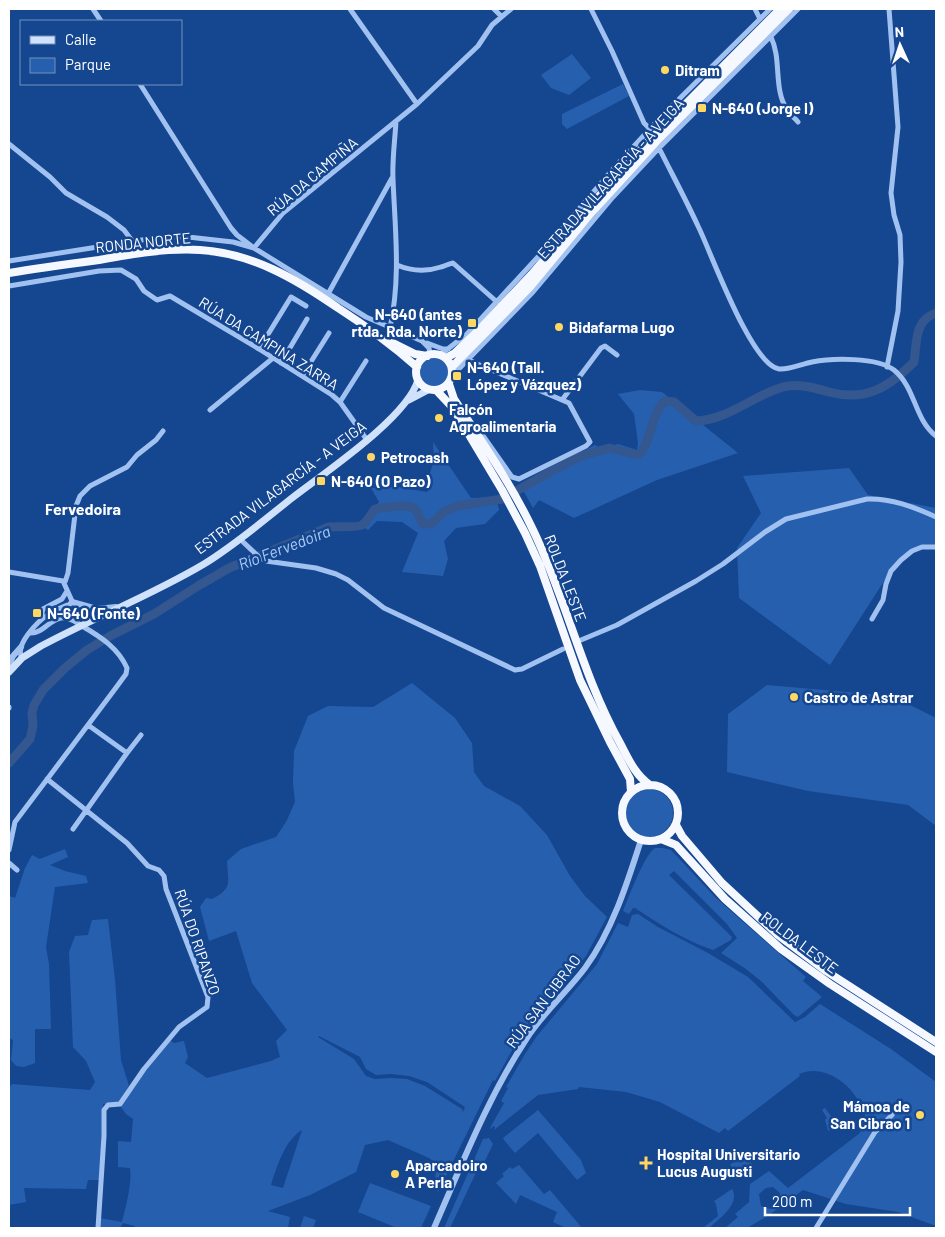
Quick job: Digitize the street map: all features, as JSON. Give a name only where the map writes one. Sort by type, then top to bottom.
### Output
[{"type":"highway","name":"ESTRADA VILAGARCÍA - A VEIGA","points":[[443,356],[456,353],[477,332],[531,275],[632,158],[780,9]]},
{"type":"highway","name":"ESTRADA VILAGARCÍA - A VEIGA","points":[[433,390],[441,390],[449,384],[452,371],[530,287],[592,212],[656,142],[789,9]]},
{"type":"highway","name":"RONDA NORTE","points":[[9,273],[143,253],[201,250],[225,254],[257,262],[283,273],[378,335],[416,367]]},
{"type":"highway","name":"RONDA NORTE","points":[[378,335],[415,354],[428,355]]},
{"type":"highway","points":[[433,390],[422,386],[418,380],[416,367],[422,358],[428,355],[443,356],[452,371]]},
{"type":"highway","name":"ROLDA LESTE","points":[[449,384],[454,399],[521,504],[547,562],[597,697],[617,737],[637,774],[650,785],[666,790],[676,802],[678,817],[676,825],[682,836],[722,883],[778,934],[832,974],[936,1042]]},
{"type":"highway","name":"ROLDA LESTE","points":[[433,390],[452,408],[502,490],[525,533],[540,566],[588,697],[630,779],[631,792]]},
{"type":"highway","points":[[641,840],[633,836],[623,823],[622,806],[631,792],[637,788],[650,785]]},
{"type":"highway","points":[[661,840],[676,825]]},
{"type":"highway","name":"ROLDA LESTE","points":[[641,840],[661,840],[676,845],[730,904],[782,948],[830,984],[911,1034],[936,1052]]},
{"type":"main road","name":"ESTRADA VILAGARCÍA - A VEIGA","points":[[405,404],[418,380]]},
{"type":"main road","name":"ESTRADA VILAGARCÍA - A VEIGA","points":[[9,672],[22,658],[56,638],[189,572],[240,540],[367,440],[405,404],[418,394],[433,390]]},
{"type":"street","points":[[93,9],[100,20]]},
{"type":"street","points":[[350,9],[417,104]]},
{"type":"street","points":[[494,9],[501,16]]},
{"type":"street","name":"RÚA DA CAMPIÑA","points":[[254,248],[283,213],[417,104],[478,46],[492,25],[511,9]]},
{"type":"street","points":[[591,9],[612,50],[644,123],[650,129]]},
{"type":"street","points":[[755,9],[760,19]]},
{"type":"street","points":[[443,356],[497,302],[650,129],[770,9]]},
{"type":"street","points":[[452,371],[468,359],[533,292],[613,197],[659,148],[798,9]]},
{"type":"street","points":[[887,367],[898,311],[901,262],[900,235],[894,215],[891,193],[898,127],[889,9]]},
{"type":"street","points":[[771,37],[776,52],[779,89],[787,110],[798,122]]},
{"type":"street","points":[[141,85],[237,235],[254,248],[366,317],[424,342],[448,349]]},
{"type":"street","points":[[390,328],[395,304],[397,265],[393,177],[396,121]]},
{"type":"street","points":[[9,144],[50,177],[66,193],[124,230],[133,242]]},
{"type":"street","points":[[659,148],[699,226],[736,314],[767,362],[776,369],[837,359],[858,360],[887,367],[897,374],[912,393],[922,420],[936,436]]},
{"type":"street","points":[[328,294],[393,177]]},
{"type":"street","points":[[9,261],[161,237],[188,237],[232,242],[254,248]]},
{"type":"street","points":[[397,265],[408,270],[420,271],[440,268],[453,263],[497,302]]},
{"type":"street","name":"RÚA DA CAMPINA ZARRA","points":[[9,286],[121,270],[136,279],[144,291],[157,300],[170,296],[332,395],[340,402],[367,440]]},
{"type":"street","points":[[259,349],[291,297],[306,306]]},
{"type":"street","points":[[280,363],[308,319]]},
{"type":"street","points":[[302,376],[329,333]]},
{"type":"street","points":[[424,342],[429,348],[428,355]]},
{"type":"street","points":[[562,400],[601,348],[605,346],[617,355]]},
{"type":"street","points":[[210,410],[273,358]]},
{"type":"street","points":[[468,359],[475,364],[568,403],[590,442],[586,446],[519,478],[512,477],[479,430],[474,430]]},
{"type":"street","points":[[340,402],[366,361]]},
{"type":"street","points":[[71,600],[64,582],[70,556],[76,506],[80,496],[90,486],[127,467],[137,454],[156,440],[162,431]]},
{"type":"street","points":[[581,640],[617,625],[696,581],[724,564],[765,532],[786,519],[867,499],[910,506],[936,517]]},
{"type":"street","points":[[240,540],[260,558],[270,562],[316,568],[336,574],[348,580],[384,608],[515,670],[522,669],[563,649]]},
{"type":"street","points":[[872,619],[884,600],[886,584],[891,571],[912,551],[936,547]]},
{"type":"street","points":[[9,572],[64,582]]},
{"type":"street","points":[[40,621],[43,610],[60,600],[67,591]]},
{"type":"street","points":[[60,600],[71,600],[102,610],[122,605]]},
{"type":"street","points":[[9,665],[13,656],[40,621],[71,600]]},
{"type":"street","points":[[9,850],[15,822],[115,690],[126,674],[127,668],[119,654],[109,644],[72,620],[63,618],[53,621],[35,633],[30,633]]},
{"type":"street","points":[[21,647],[20,654],[22,658]]},
{"type":"street","points":[[88,725],[127,753]]},
{"type":"street","points":[[73,829],[141,735]]},
{"type":"street","points":[[47,780],[86,810]]},
{"type":"street","name":"RÚA DO RIPANZO","points":[[86,810],[127,842],[148,866],[159,870],[164,876],[166,889],[208,997],[207,1007],[179,1027],[144,1068],[120,1104],[108,1105],[104,1110],[98,1228]]},
{"type":"street","name":"RÚA SAN CIBRAO","points":[[434,1228],[470,1143],[517,1054],[528,1036],[598,948],[613,915],[641,840]]},
{"type":"street","points":[[9,863],[17,870]]},
{"type":"street","points":[[816,1228],[875,1132],[892,1115]]},
{"type":"green space","points":[[572,54],[591,78],[569,95],[551,88],[541,75]]},
{"type":"green space","points":[[623,84],[629,96],[567,129],[562,124],[562,114]]},
{"type":"green space","points":[[434,357],[445,361],[449,372],[445,383],[434,387],[423,383],[419,372],[423,361]]},
{"type":"green space","points":[[640,390],[662,392],[738,453],[657,480],[574,518],[539,500],[533,508],[523,490],[540,473],[595,445],[602,449],[618,444],[637,450],[638,443],[634,414],[618,394]]},
{"type":"green space","points":[[433,442],[471,498],[496,497],[499,510],[485,524],[456,528],[444,541],[448,559],[443,576],[402,572],[418,533],[402,522],[377,521],[368,530],[359,524],[379,502],[371,488],[393,486],[427,492],[432,484],[430,473],[434,460]]},
{"type":"green space","points":[[849,468],[868,495],[936,508],[936,545],[918,548],[888,575],[830,665],[739,598],[737,548],[761,513],[743,476]]},
{"type":"green space","points":[[412,683],[455,718],[472,743],[474,772],[484,786],[520,806],[547,835],[570,876],[585,896],[607,917],[586,956],[520,1036],[495,1081],[493,1080],[438,1192],[435,1182],[437,1164],[429,1158],[388,1140],[365,1145],[356,1172],[310,1195],[268,1211],[290,1217],[288,1228],[134,1228],[135,1226],[123,1223],[120,1228],[99,1228],[100,1218],[122,1222],[128,1195],[130,1168],[118,1167],[118,1141],[131,1142],[133,1119],[120,1106],[130,1090],[169,1040],[174,1043],[184,1041],[188,1057],[185,1063],[207,1078],[280,1057],[276,1041],[287,1030],[252,983],[236,931],[209,941],[200,907],[206,898],[212,899],[226,888],[228,884],[227,861],[241,849],[276,837],[286,822],[295,802],[293,783],[294,751],[308,716],[328,706],[373,707]],"holes":[[[319,1036],[360,1057],[366,1069],[376,1075],[409,1076],[427,1082],[465,1107],[463,1112],[462,1109],[425,1086],[407,1079],[375,1079],[366,1076],[354,1059]],[[302,1130],[283,1188],[271,1185],[286,1147],[296,1134]]]},
{"type":"green space","points":[[767,685],[892,696],[936,718],[936,826],[908,805],[808,791],[727,772],[728,714]]},
{"type":"green space","points":[[644,789],[654,789],[666,796],[673,808],[673,818],[666,830],[654,837],[644,837],[636,833],[629,826],[625,818],[625,808],[629,800],[636,793]]},
{"type":"green space","points":[[655,848],[671,850],[716,898],[806,977],[803,981],[822,997],[798,1017],[762,982],[721,953],[737,938],[727,924],[674,871],[669,875],[732,937],[731,940],[713,950],[683,937],[635,908],[629,914],[623,911],[646,858]]},
{"type":"green space","points":[[65,849],[68,857],[50,865],[86,876],[88,883],[55,887],[46,947],[49,964],[51,1029],[35,1029],[35,1063],[24,1067],[16,1066],[11,1060],[13,1040],[9,1038],[9,896],[15,898],[25,868],[32,855],[40,859]]},
{"type":"green space","points":[[638,914],[748,977],[795,1022],[805,1017],[820,1004],[891,1049],[936,1082],[936,1226],[898,1212],[846,1204],[803,1190],[769,1215],[747,1228],[725,1228],[738,1217],[735,1214],[749,1202],[750,1184],[769,1171],[788,1188],[860,1133],[865,1114],[858,1100],[841,1081],[833,1076],[816,1071],[799,1074],[800,1076],[728,1131],[725,1128],[719,1133],[660,1102],[626,1092],[579,1087],[578,1089],[538,1095],[494,1130],[495,1127],[493,1126],[490,1128],[504,1103],[501,1101],[508,1088],[506,1087],[537,1036],[597,964],[618,923],[628,927],[632,915]],"holes":[[[773,1187],[780,1193],[776,1207],[770,1209],[761,1206],[759,1194],[766,1188]]]},
{"type":"green space","points":[[108,919],[121,1060],[129,1086],[118,1104],[103,1104],[102,1159],[99,1180],[88,1180],[86,1189],[24,1188],[26,1202],[9,1205],[9,1088],[12,1084],[90,1090],[95,1082],[86,1061],[73,1047],[69,952],[75,936],[88,935],[92,920]]},
{"type":"green space","points":[[825,1108],[838,1126],[828,1131],[825,1120],[827,1118],[822,1110]]},
{"type":"green space","points":[[538,1110],[581,1160],[586,1173],[577,1180],[538,1133],[515,1153],[504,1140],[503,1138]]},
{"type":"green space","points":[[489,1138],[493,1144],[484,1163],[481,1162],[450,1228],[444,1228],[483,1139]]},
{"type":"green space","points":[[743,1154],[754,1166],[739,1176],[730,1165]]},
{"type":"green space","points":[[519,1165],[544,1194],[550,1190],[582,1228],[566,1228],[553,1222],[557,1212],[520,1195],[516,1204],[496,1183],[510,1167],[512,1169]]},
{"type":"green space","points":[[370,1183],[431,1206],[421,1228],[397,1228],[358,1212]]},
{"type":"green space","points":[[732,1189],[734,1200],[728,1211],[709,1228],[703,1228],[718,1216],[714,1201]]},
{"type":"green space","points":[[304,1216],[316,1220],[313,1228],[300,1228]]},
{"type":"waterway","name":"Río Fervedoira","points":[[9,763],[30,739],[34,705],[43,690],[65,668],[87,650],[154,614],[229,568],[329,527],[362,525],[375,509],[395,506],[412,507],[416,510],[422,523],[432,523],[444,512],[457,506],[502,499],[581,456],[609,448],[638,455],[646,444],[656,414],[665,401],[674,402],[696,421],[717,417],[783,387],[803,386],[842,395],[854,395],[876,390],[895,379],[914,362],[916,340],[920,327],[929,316],[936,313]]},
{"type":"place","name":"Ditram","points":[[665,70]]},
{"type":"place","name":"N-640 (Jorge I)","points":[[702,108]]},
{"type":"place","name":"N-640 (antes rtda. Rda. Norte)","points":[[472,323]]},
{"type":"place","name":"Bidafarma Lugo","points":[[559,327]]},
{"type":"place","name":"N-640 (Tall. López y Vázquez)","points":[[457,376]]},
{"type":"place","name":"Falcón Agroalimentaria","points":[[439,418]]},
{"type":"place","name":"Petrocash","points":[[371,457]]},
{"type":"place","name":"N-640 (O Pazo)","points":[[321,481]]},
{"type":"place","name":"N-640 (Fonte)","points":[[37,613]]},
{"type":"place","name":"Castro de Astrar","points":[[794,697]]},
{"type":"place","name":"Mámoa de San Cibrao 1","points":[[920,1115]]},
{"type":"place","name":"Hospital Universitario Lucus Augusti","points":[[646,1163]]},
{"type":"place","name":"Aparcadoiro A Perla","points":[[395,1174]]},
{"type":"district","name":"Fervedoira","points":[[83,508]]}]
